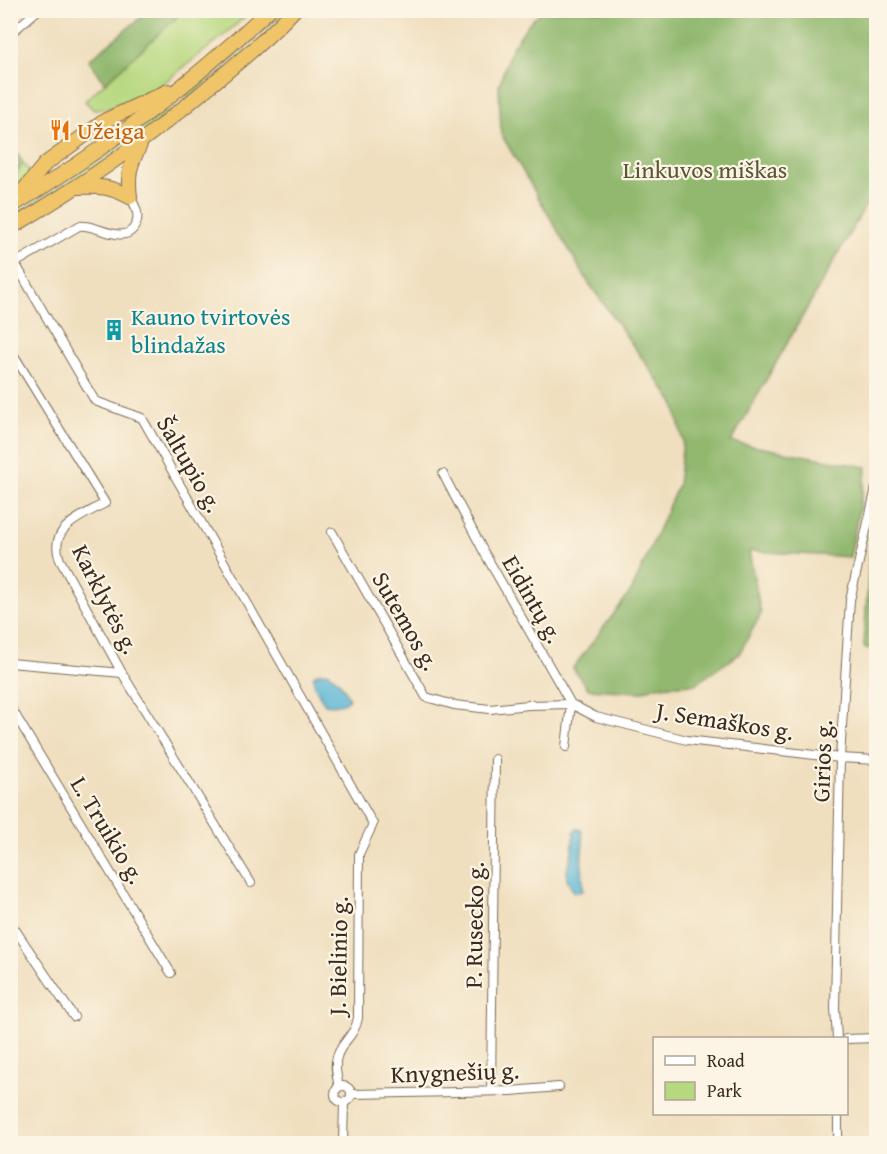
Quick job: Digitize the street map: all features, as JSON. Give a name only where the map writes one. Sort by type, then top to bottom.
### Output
[{"type":"highway","points":[[10,207],[123,133],[189,82],[269,10]]},
{"type":"highway","points":[[10,228],[76,187],[142,141],[221,77],[294,10]]},
{"type":"highway","points":[[10,207],[45,164],[106,120],[189,82]]},
{"type":"highway","points":[[130,197],[128,176],[142,141]]},
{"type":"highway","points":[[76,187],[114,188],[130,197]]},
{"type":"street","points":[[10,34],[38,10]]},
{"type":"street","name":"Šaltupio g.","points":[[130,197],[138,214],[137,222],[133,229],[125,234],[107,234],[87,225],[80,226],[13,265],[94,401],[142,418],[373,824]]},
{"type":"street","name":"Karklytės g.","points":[[10,349],[105,503],[66,526],[58,536],[56,548],[122,673],[251,883]]},
{"type":"street","name":"Eidintų g.","points":[[443,474],[485,554],[571,704]]},
{"type":"street","name":"Girios g.","points":[[837,1037],[835,1008],[840,758],[850,600],[876,488]]},
{"type":"street","name":"Sutemos g.","points":[[332,532],[426,697],[454,705],[490,709],[571,704]]},
{"type":"street","points":[[10,663],[122,673]]},
{"type":"street","points":[[566,747],[571,704]]},
{"type":"street","name":"J. Semaškos g.","points":[[571,704],[596,717],[687,740],[876,760]]},
{"type":"street","name":"L. Truikio g.","points":[[10,706],[171,973]]},
{"type":"street","name":"P. Rusecko g.","points":[[491,1091],[495,759]]},
{"type":"street","name":"J. Bielinio g.","points":[[339,1086],[336,1077],[337,1057],[356,1028],[358,1018],[359,854],[373,824]]},
{"type":"street","points":[[10,922],[74,1017]]},
{"type":"street","points":[[848,1039],[876,1038]]},
{"type":"street","points":[[346,1085],[352,1094],[349,1100],[344,1102],[338,1100],[335,1095],[339,1086],[346,1085]]},
{"type":"street","name":"Knygnešių g.","points":[[352,1094],[559,1087]]},
{"type":"street","points":[[343,1143],[344,1102]]},
{"type":"street","points":[[838,1115],[838,1143]]},
{"type":"green space","points":[[149,11],[181,11],[105,83],[89,60]]},
{"type":"green space","points":[[181,11],[251,11],[147,96],[125,106],[94,110],[85,101]]},
{"type":"green space","points":[[279,11],[286,11],[189,98],[185,93]]},
{"type":"green space","name":"Linkuvos miškas","points":[[542,11],[876,11],[876,187],[731,442],[867,467],[850,557],[749,551],[761,614],[739,654],[695,684],[656,686],[641,692],[588,689],[573,668],[632,590],[678,485],[683,441],[674,403],[588,282],[501,134],[499,85],[511,49],[529,23]]},
{"type":"green space","points":[[167,109],[170,113],[51,197],[11,221],[11,217],[49,193]]},
{"type":"green space","points":[[11,144],[23,163],[11,181]]},
{"type":"green space","points":[[23,163],[31,173],[11,192],[11,181]]},
{"type":"green space","points":[[876,523],[876,651],[864,647],[869,559]]},
{"type":"water","points":[[326,672],[334,676],[345,691],[349,699],[344,703],[325,704],[317,690],[314,675]]},
{"type":"water","points":[[577,829],[581,830],[583,838],[583,891],[574,893],[567,879],[567,870],[574,832]]},
{"type":"place","name":"Užeiga","points":[[60,130]]},
{"type":"place","name":"Kauno tvirtovės blindažas","points":[[114,330]]}]
